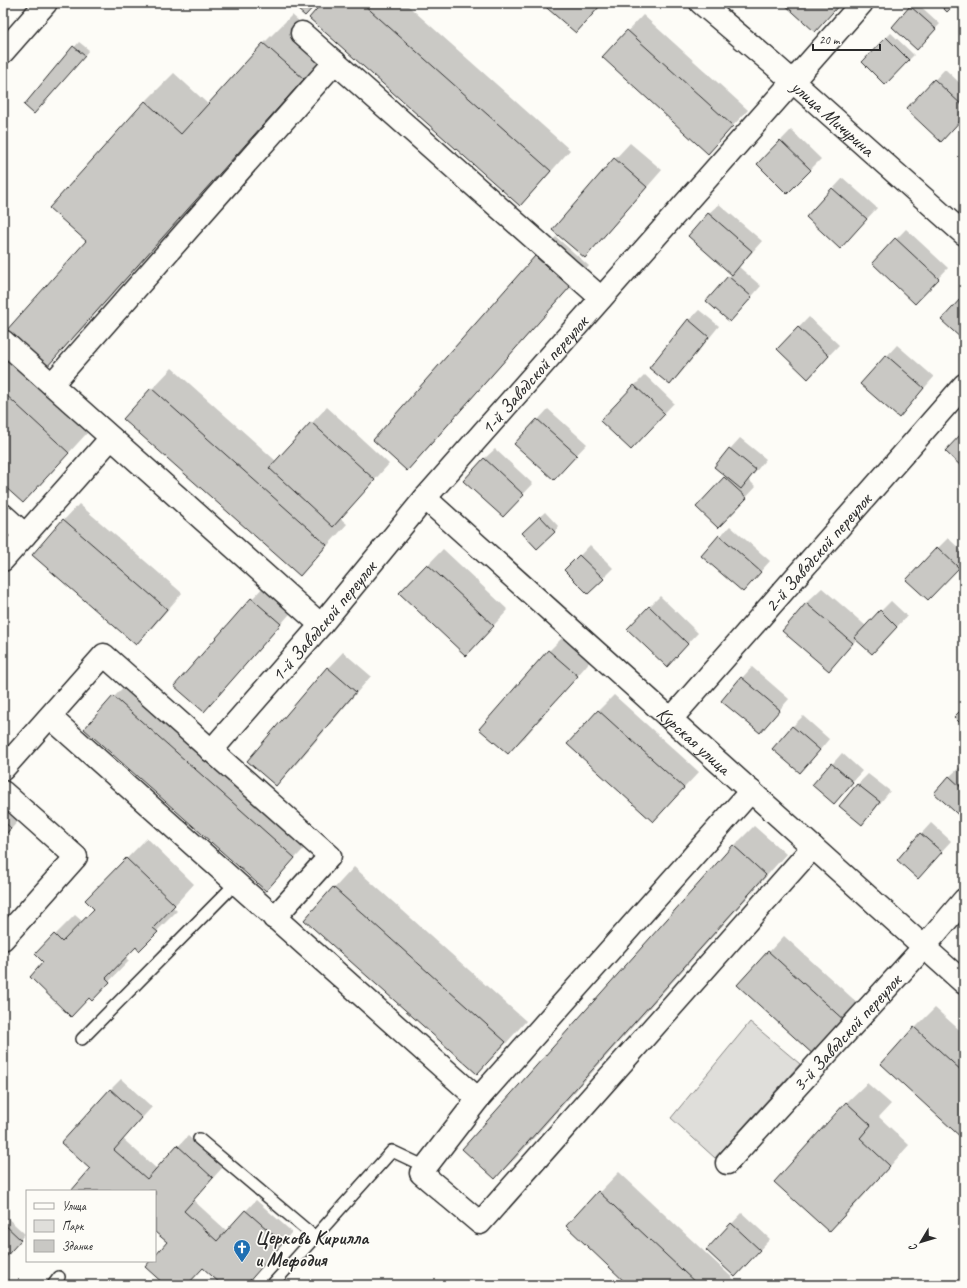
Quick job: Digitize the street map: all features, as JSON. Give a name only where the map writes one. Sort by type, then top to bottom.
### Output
[{"type":"street","points":[[3,52],[46,3]]},
{"type":"street","name":"улица Мичурина","points":[[701,3],[792,80],[964,234]]},
{"type":"street","name":"1-й Заводской переулок","points":[[211,751],[321,625],[425,498],[792,80],[862,3]]},
{"type":"street","points":[[302,34],[601,298]]},
{"type":"street","points":[[52,384],[335,62]]},
{"type":"street","points":[[3,340],[321,625]]},
{"type":"street","name":"2-й Заводской переулок","points":[[671,719],[964,385]]},
{"type":"street","points":[[3,560],[112,438]]},
{"type":"street","name":"Курская улица","points":[[425,498],[964,983]]},
{"type":"street","points":[[3,515],[25,535]]},
{"type":"street","points":[[3,769],[104,655],[330,856],[274,918]]},
{"type":"street","points":[[50,716],[478,1099]]},
{"type":"street","points":[[751,791],[478,1099],[421,1173],[480,1223],[813,847]]},
{"type":"street","points":[[3,792],[76,857],[3,939]]},
{"type":"street","name":"3-й Заводской переулок","points":[[727,1163],[924,947],[964,900]]},
{"type":"lane","points":[[82,1039],[236,883]]},
{"type":"lane","points":[[199,1138],[315,1237]]},
{"type":"lane","points":[[272,1285],[392,1151],[426,1167]]},
{"type":"green space","points":[[750,1022],[800,1064],[715,1158],[671,1118]]},
{"type":"building","points":[[290,3],[317,3],[305,16]]},
{"type":"building","points":[[322,3],[362,3],[551,171],[520,206],[309,18]]},
{"type":"building","points":[[541,3],[596,3],[600,6],[576,33]]},
{"type":"building","points":[[783,3],[841,3],[815,32]]},
{"type":"building","points":[[938,3],[956,3],[947,12]]},
{"type":"building","points":[[910,6],[936,29],[917,50],[892,27]]},
{"type":"building","points":[[627,30],[733,126],[708,154],[602,57]]},
{"type":"building","points":[[886,37],[909,60],[885,85],[862,62]]},
{"type":"building","points":[[263,43],[304,79],[46,368],[5,332],[86,241],[49,208],[145,101],[181,134]]},
{"type":"building","points":[[73,46],[85,56],[34,114],[24,105]]},
{"type":"building","points":[[934,79],[964,107],[964,117],[941,142],[906,109]]},
{"type":"building","points":[[780,140],[811,170],[787,194],[757,164]]},
{"type":"building","points":[[614,158],[647,187],[585,258],[552,230]]},
{"type":"building","points":[[832,188],[867,219],[840,249],[806,217]]},
{"type":"building","points":[[708,213],[752,251],[732,275],[688,236]]},
{"type":"building","points":[[895,238],[939,279],[915,304],[872,263]]},
{"type":"building","points":[[535,256],[570,287],[407,471],[373,440]]},
{"type":"building","points":[[728,276],[752,297],[730,322],[706,301]]},
{"type":"building","points":[[962,297],[964,299],[963,340],[941,320]]},
{"type":"building","points":[[688,319],[709,337],[670,385],[649,368]]},
{"type":"building","points":[[798,327],[829,356],[808,379],[777,349]]},
{"type":"building","points":[[886,355],[924,388],[899,418],[860,384]]},
{"type":"building","points":[[634,385],[665,414],[631,450],[600,421]]},
{"type":"building","points":[[151,388],[327,545],[300,576],[123,419]]},
{"type":"building","points":[[3,392],[69,453],[23,503],[3,485]]},
{"type":"building","points":[[537,419],[577,455],[554,480],[514,444]]},
{"type":"building","points":[[311,422],[375,480],[333,527],[269,468]]},
{"type":"building","points":[[963,432],[964,433],[964,469],[945,451]]},
{"type":"building","points":[[729,448],[756,470],[741,489],[714,467]]},
{"type":"building","points":[[484,458],[524,495],[503,517],[463,481]]},
{"type":"building","points":[[724,477],[747,498],[718,528],[696,507]]},
{"type":"building","points":[[540,516],[555,532],[537,549],[522,533]]},
{"type":"building","points":[[63,519],[167,609],[136,645],[32,555]]},
{"type":"building","points":[[719,535],[761,572],[743,592],[701,556]]},
{"type":"building","points":[[937,547],[959,568],[928,600],[906,580]]},
{"type":"building","points":[[579,555],[604,579],[588,594],[564,570]]},
{"type":"building","points":[[427,564],[494,626],[466,656],[399,593]]},
{"type":"building","points":[[251,598],[281,624],[204,712],[174,686]]},
{"type":"building","points":[[806,603],[853,643],[829,671],[782,631]]},
{"type":"building","points":[[649,606],[688,644],[667,667],[627,629]]},
{"type":"building","points":[[880,610],[897,627],[872,654],[854,638]]},
{"type":"building","points":[[548,650],[578,676],[508,754],[479,729]]},
{"type":"building","points":[[327,667],[356,692],[276,786],[247,761]]},
{"type":"building","points":[[741,677],[780,710],[760,733],[721,701]]},
{"type":"building","points":[[113,696],[295,858],[266,891],[84,729]]},
{"type":"building","points":[[964,707],[964,727],[954,717]]},
{"type":"building","points":[[598,710],[684,788],[653,822],[567,744]]},
{"type":"building","points":[[792,726],[820,750],[800,773],[772,749]]},
{"type":"building","points":[[831,763],[853,782],[834,804],[812,785]]},
{"type":"building","points":[[949,776],[964,790],[964,820],[934,793]]},
{"type":"building","points":[[857,784],[880,802],[862,825],[839,806]]},
{"type":"building","points":[[3,821],[11,828],[3,838]]},
{"type":"building","points":[[920,833],[942,852],[918,879],[897,860]]},
{"type":"building","points":[[733,845],[766,875],[495,1179],[462,1149]]},
{"type":"building","points":[[126,858],[175,905],[153,928],[158,932],[139,951],[136,947],[106,978],[110,982],[92,1001],[89,998],[71,1017],[30,977],[43,962],[35,954],[54,934],[62,942],[94,909],[85,900]]},
{"type":"building","points":[[333,887],[506,1042],[477,1074],[304,920]]},
{"type":"building","points":[[768,951],[847,1023],[816,1057],[737,985]]},
{"type":"building","points":[[914,1027],[964,1073],[964,1140],[881,1064]]},
{"type":"building","points":[[110,1089],[142,1118],[114,1150],[147,1179],[177,1145],[213,1178],[184,1211],[217,1241],[245,1210],[283,1243],[246,1285],[222,1285],[203,1268],[187,1285],[165,1285],[145,1267],[149,1262],[156,1262],[156,1255],[167,1242],[156,1233],[156,1190],[72,1190],[90,1169],[61,1143]]},
{"type":"building","points":[[846,1102],[871,1125],[860,1138],[890,1166],[829,1232],[774,1182]]},
{"type":"building","points":[[598,1191],[698,1285],[628,1285],[566,1226]]},
{"type":"building","points":[[3,1223],[21,1240],[3,1260]]},
{"type":"building","points":[[731,1223],[760,1250],[735,1277],[706,1250]]},
{"type":"place","name":"Церковь Кирилла и Мефодия","points":[[242,1263]]}]
